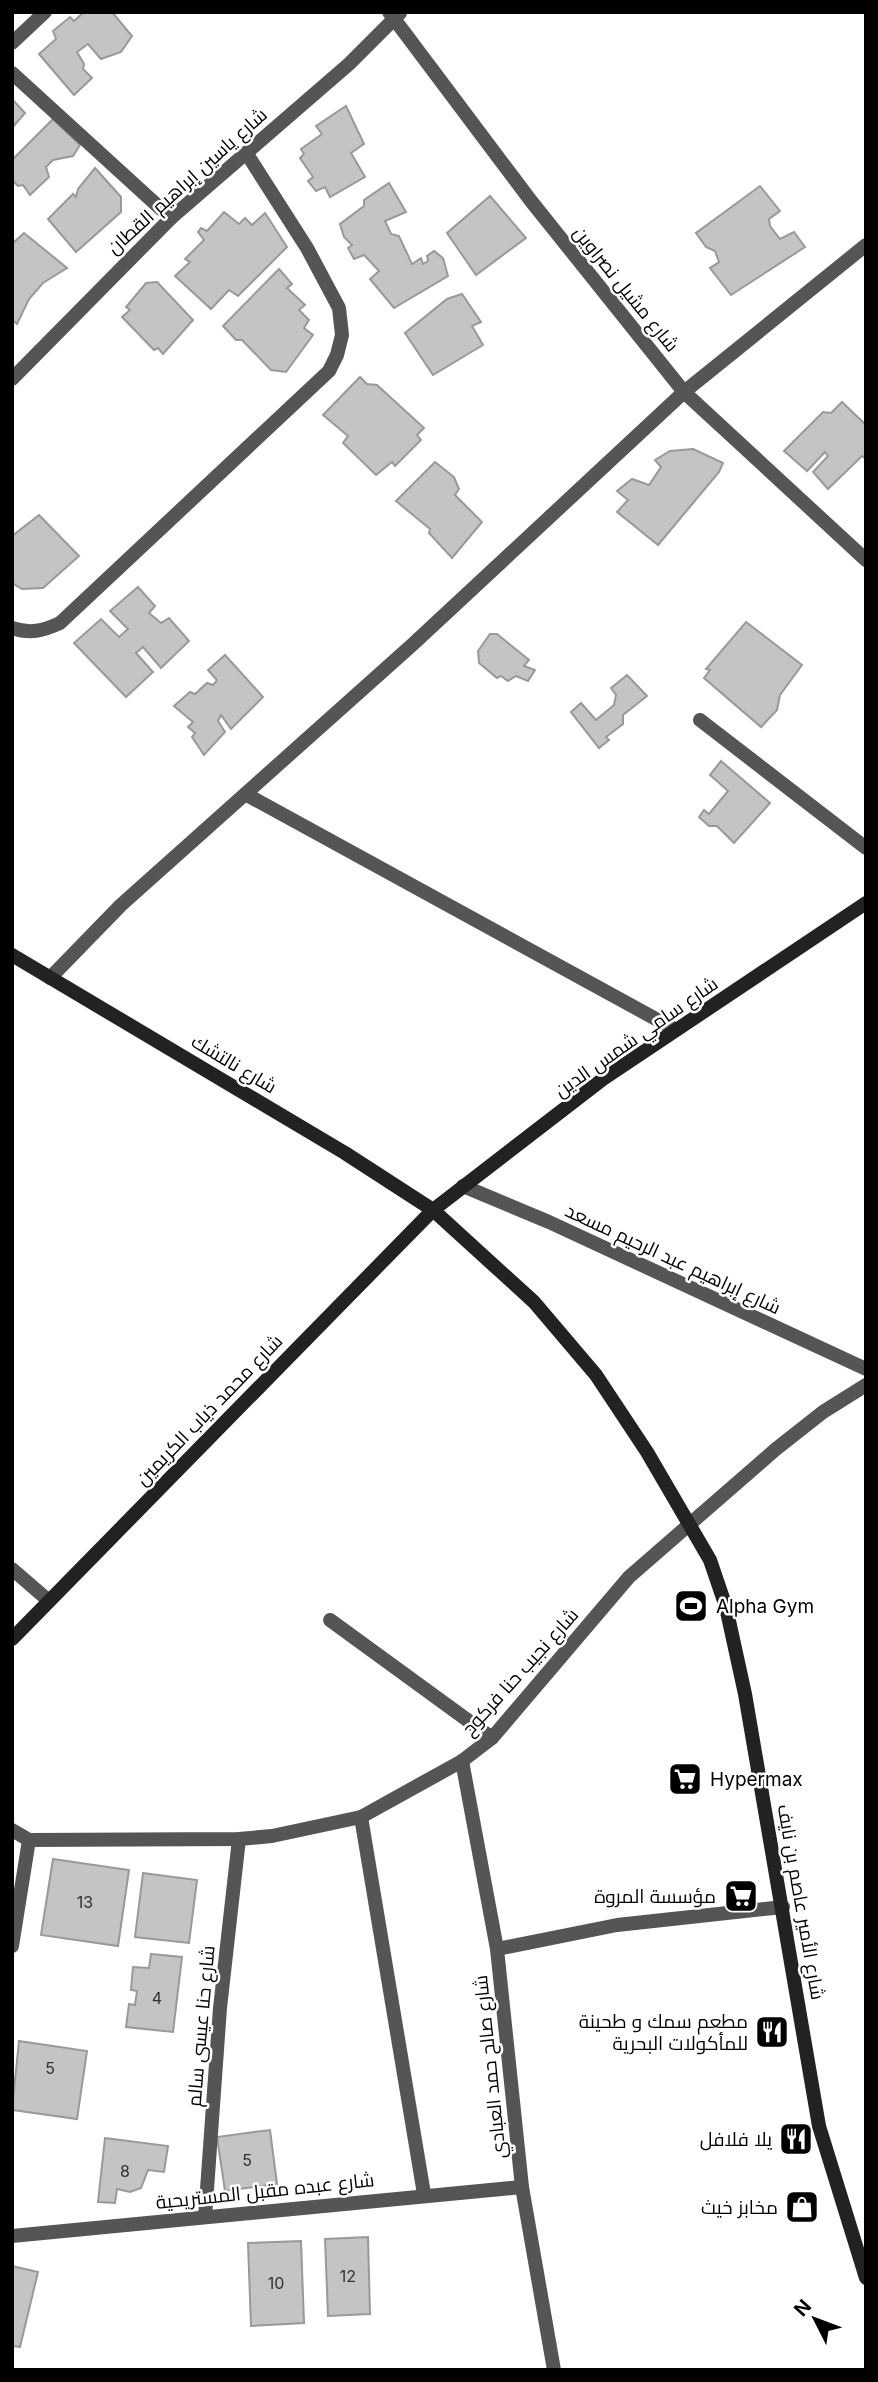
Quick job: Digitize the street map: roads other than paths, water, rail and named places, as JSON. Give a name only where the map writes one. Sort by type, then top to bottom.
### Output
[{"type":"main road","name":"شارع سامي شمس الدين","points":[[433,1210],[603,1079],[866,903]]},
{"type":"main road","name":"شارع نالتشك","points":[[12,955],[345,1153],[433,1210]]},
{"type":"main road","name":"شارع الأمير عاصم بن نايف","points":[[433,1210],[534,1302],[596,1375],[692,1524],[710,1560],[726,1607],[745,1694],[819,2126],[866,2278]]},
{"type":"main road","name":"شارع محمد ذياب الكريمين","points":[[12,1639],[433,1210]]},
{"type":"street","points":[[12,43],[44,12]]},
{"type":"street","name":"شارع ياسين إبراهيم القطان","points":[[12,379],[171,218],[349,64],[395,14]]},
{"type":"street","name":"شارع مشيل نصراوين","points":[[395,14],[531,201],[684,392],[866,560]]},
{"type":"street","points":[[12,72],[171,218]]},
{"type":"street","points":[[12,628],[25,632],[45,630],[60,623],[328,371],[338,355],[342,335],[339,308],[307,248],[247,154]]},
{"type":"street","points":[[50,978],[121,905],[247,794],[684,392],[866,245]]},
{"type":"street","points":[[700,720],[866,848]]},
{"type":"street","points":[[247,794],[676,1030]]},
{"type":"street","name":"شارع إبراهيم عبد الرحيم مسعد","points":[[463,1186],[561,1228],[866,1369]]},
{"type":"street","name":"شارع نجيب حنا فركوح","points":[[29,1840],[239,1839],[272,1836],[361,1817],[462,1761],[492,1738],[629,1577],[776,1449],[822,1412],[866,1385]]},
{"type":"street","points":[[12,1569],[49,1601]]},
{"type":"street","points":[[330,1620],[492,1738]]},
{"type":"street","name":"شارع صالح حمد العبادي","points":[[462,1761],[497,1949],[522,2187],[554,2370]]},
{"type":"street","points":[[361,1817],[424,2194]]},
{"type":"street","points":[[12,1830],[29,1840],[12,1946]]},
{"type":"street","name":"شارع حنا عيسى سالم","points":[[205,2217],[220,2008],[239,1839]]},
{"type":"street","points":[[497,1949],[617,1925],[783,1907]]},
{"type":"street","name":"شارع عبده مقبل المستريحية","points":[[12,2235],[424,2194],[522,2187]]},
{"type":"place","name":"Alpha Gym","points":[[691,1606]]},
{"type":"place","name":"Hypermax","points":[[685,1779]]},
{"type":"place","name":"مؤسسة المروة","points":[[741,1896]]},
{"type":"place","name":"مطعم سمك و طحينة للمأكولات البحرية","points":[[772,2032]]},
{"type":"place","name":"يلا فلافل","points":[[796,2139]]},
{"type":"place","name":"مخابز خيث","points":[[802,2207]]}]
